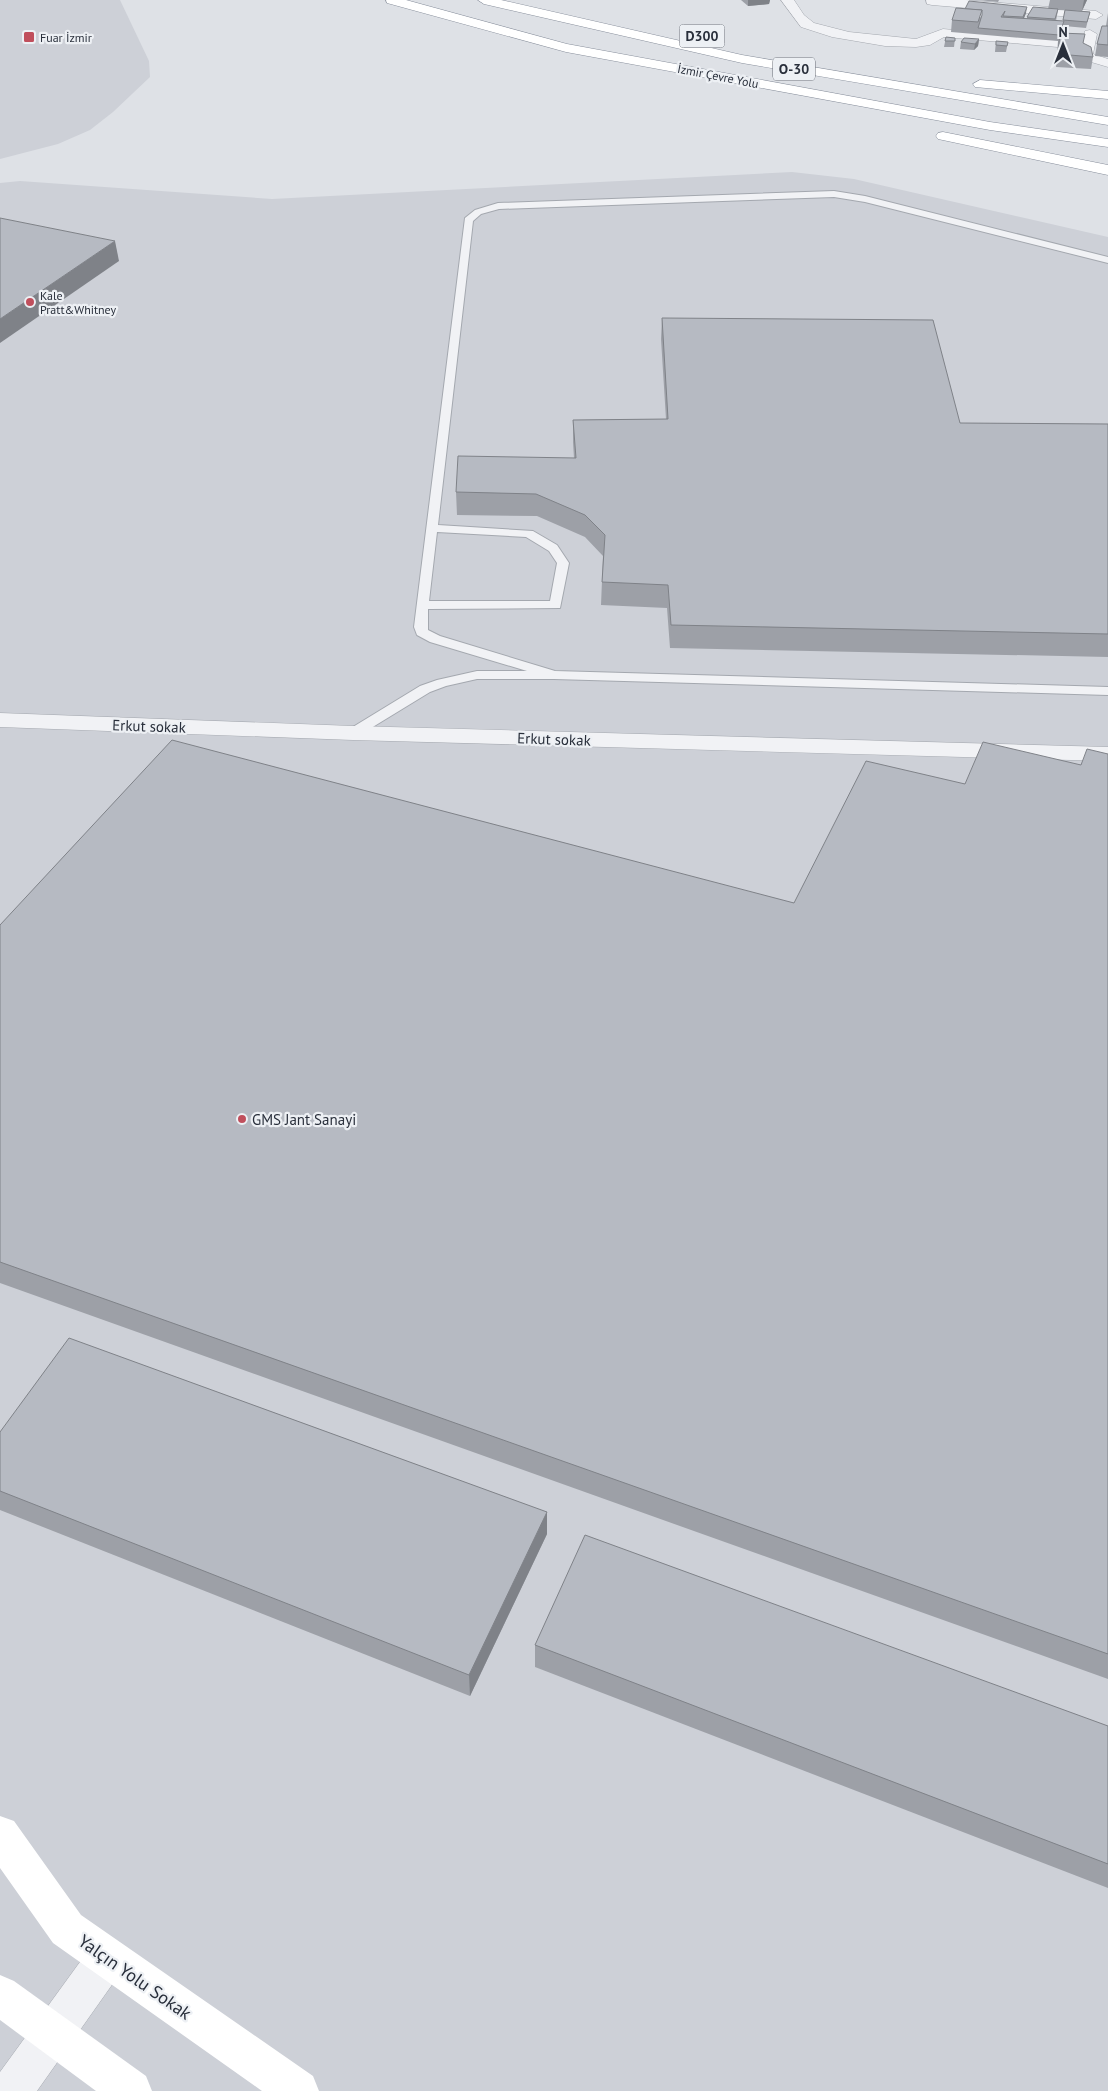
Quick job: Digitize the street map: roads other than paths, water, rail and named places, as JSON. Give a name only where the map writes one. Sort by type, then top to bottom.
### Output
[{"type":"main road","name":"İzmir Çevre Yolu","points":[[392,0],[566,48],[990,126],[1108,143]]},
{"type":"main road","name":"İzmir Çevre Yolu","points":[[484,0],[742,60],[1108,121]]},
{"type":"main road","name":"D300","points":[[527,0],[717,39]]},
{"type":"main road","points":[[566,48],[738,92],[816,109]]},
{"type":"main road","points":[[792,54],[878,70],[946,79]]},
{"type":"main road","points":[[966,82],[1108,95]]},
{"type":"main road","points":[[934,134],[1108,170]]},
{"type":"main road","name":"Yalçın Yolu Sokak","points":[[0,1835],[67,1929],[298,2091]]},
{"type":"main road","points":[[0,1994],[132,2091]]},
{"type":"street","points":[[787,0],[798,17],[809,26],[840,35],[897,42],[926,42],[935,35],[943,33],[1087,46]]},
{"type":"street","points":[[943,33],[932,0],[1096,16]]},
{"type":"street","points":[[1102,0],[1087,46],[1086,56],[1108,62]]},
{"type":"street","name":"Erkut sokak","points":[[0,720],[354,733],[1108,754]]},
{"type":"street","points":[[12,2091],[107,1958]]},
{"type":"lane","points":[[554,676],[484,656],[427,635],[420,627],[468,220],[478,212],[498,206],[834,194],[865,199],[1108,260]]},
{"type":"lane","points":[[423,605],[556,605],[563,563],[553,548],[529,534],[432,528]]},
{"type":"lane","points":[[354,733],[425,690],[442,683],[477,676],[554,676],[1108,691]]},
{"type":"place","name":"Fuar İzmir","points":[[29,37]]},
{"type":"place","name":"Kale Pratt&Whitney","points":[[30,302]]},
{"type":"place","name":"GMS Jant Sanayi","points":[[242,1119]]}]
